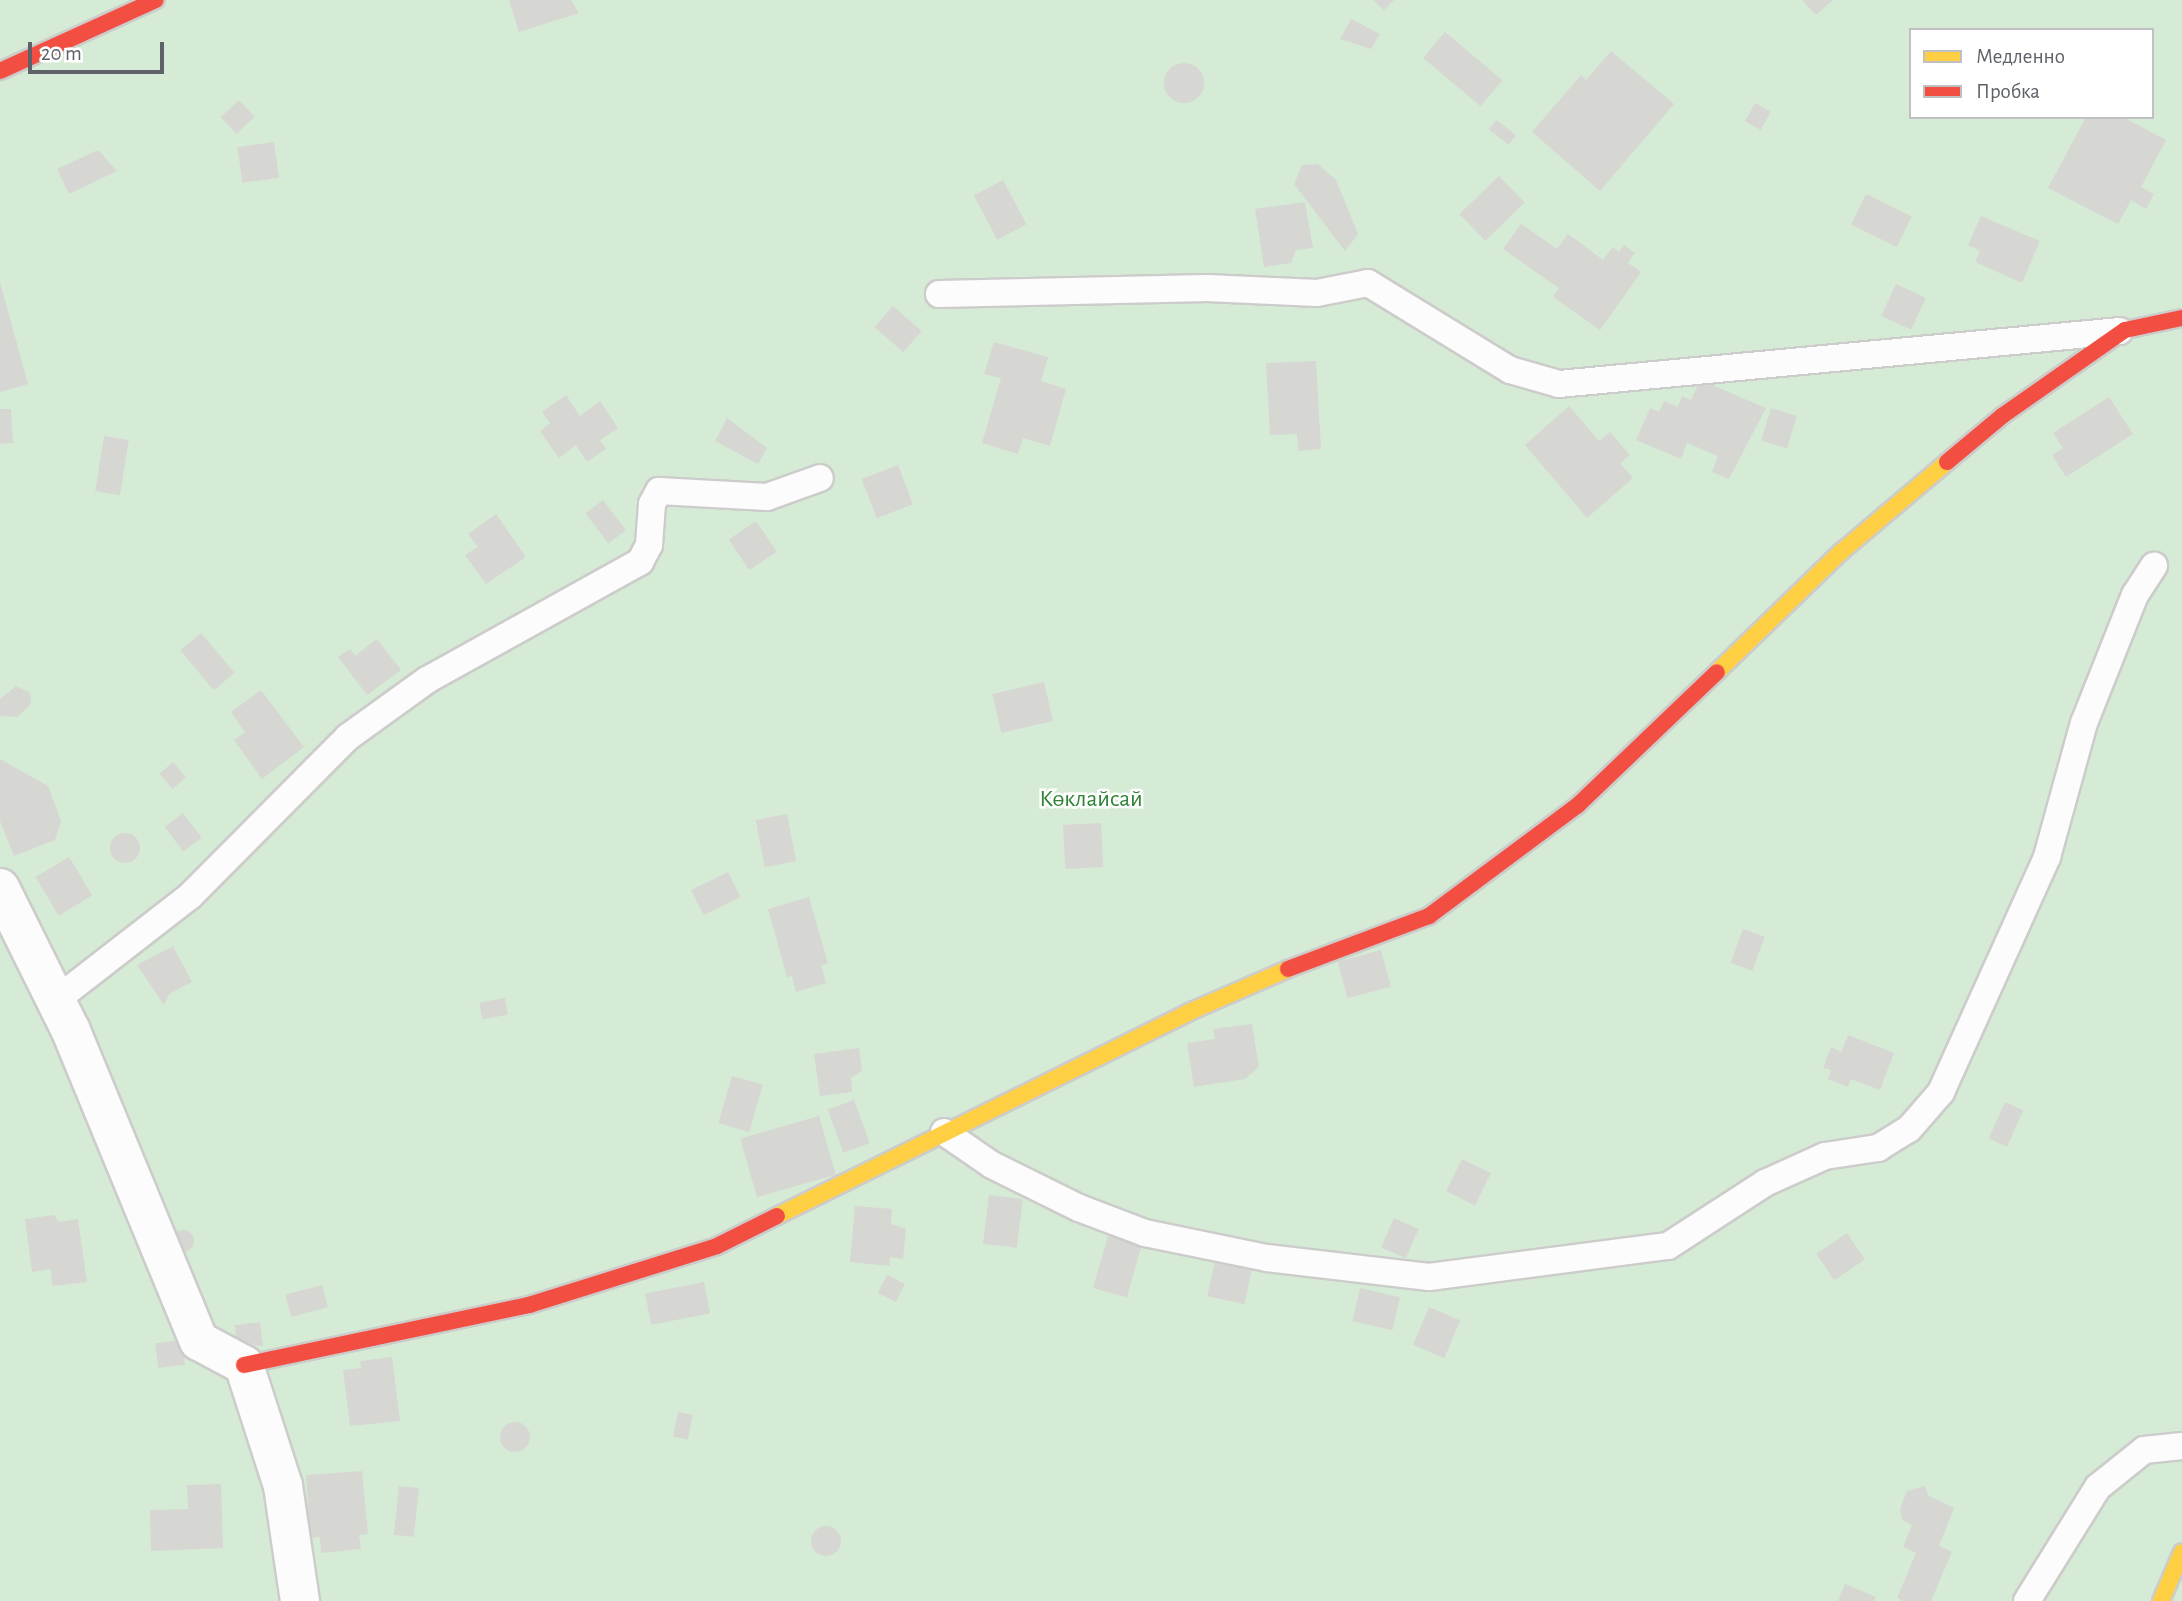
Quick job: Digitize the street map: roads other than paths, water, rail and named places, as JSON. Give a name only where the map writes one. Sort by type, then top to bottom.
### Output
[{"type":"street","points":[[0,71],[156,0]]},
{"type":"street","points":[[0,888],[56,1000],[199,1341],[244,1365],[529,1306],[717,1246],[1187,1013],[1350,942],[1429,916],[1577,805],[1882,518],[2002,416],[2125,330],[2182,318]]},
{"type":"street","points":[[244,1365],[283,1486],[300,1601]]},
{"type":"street","points":[[2161,1601],[2182,1552]]},
{"type":"lane","points":[[939,294],[1207,288],[1317,293],[1368,283],[1510,370],[1559,384],[2125,330]]},
{"type":"lane","points":[[56,1000],[190,896],[348,737],[427,680],[640,562],[649,545],[652,504],[659,491],[757,498],[820,478]]},
{"type":"lane","points":[[944,1132],[992,1165],[1066,1202],[1145,1233],[1267,1258],[1429,1277],[1668,1246],[1765,1183],[1825,1156],[1878,1148],[1909,1129],[1946,1081],[2047,857],[2102,672],[2135,594],[2154,566]]},
{"type":"lane","points":[[2027,1601],[2098,1487],[2144,1450],[2182,1446]]},
{"type":"park label","name":"Көклайсай","points":[[1091,800]]}]
